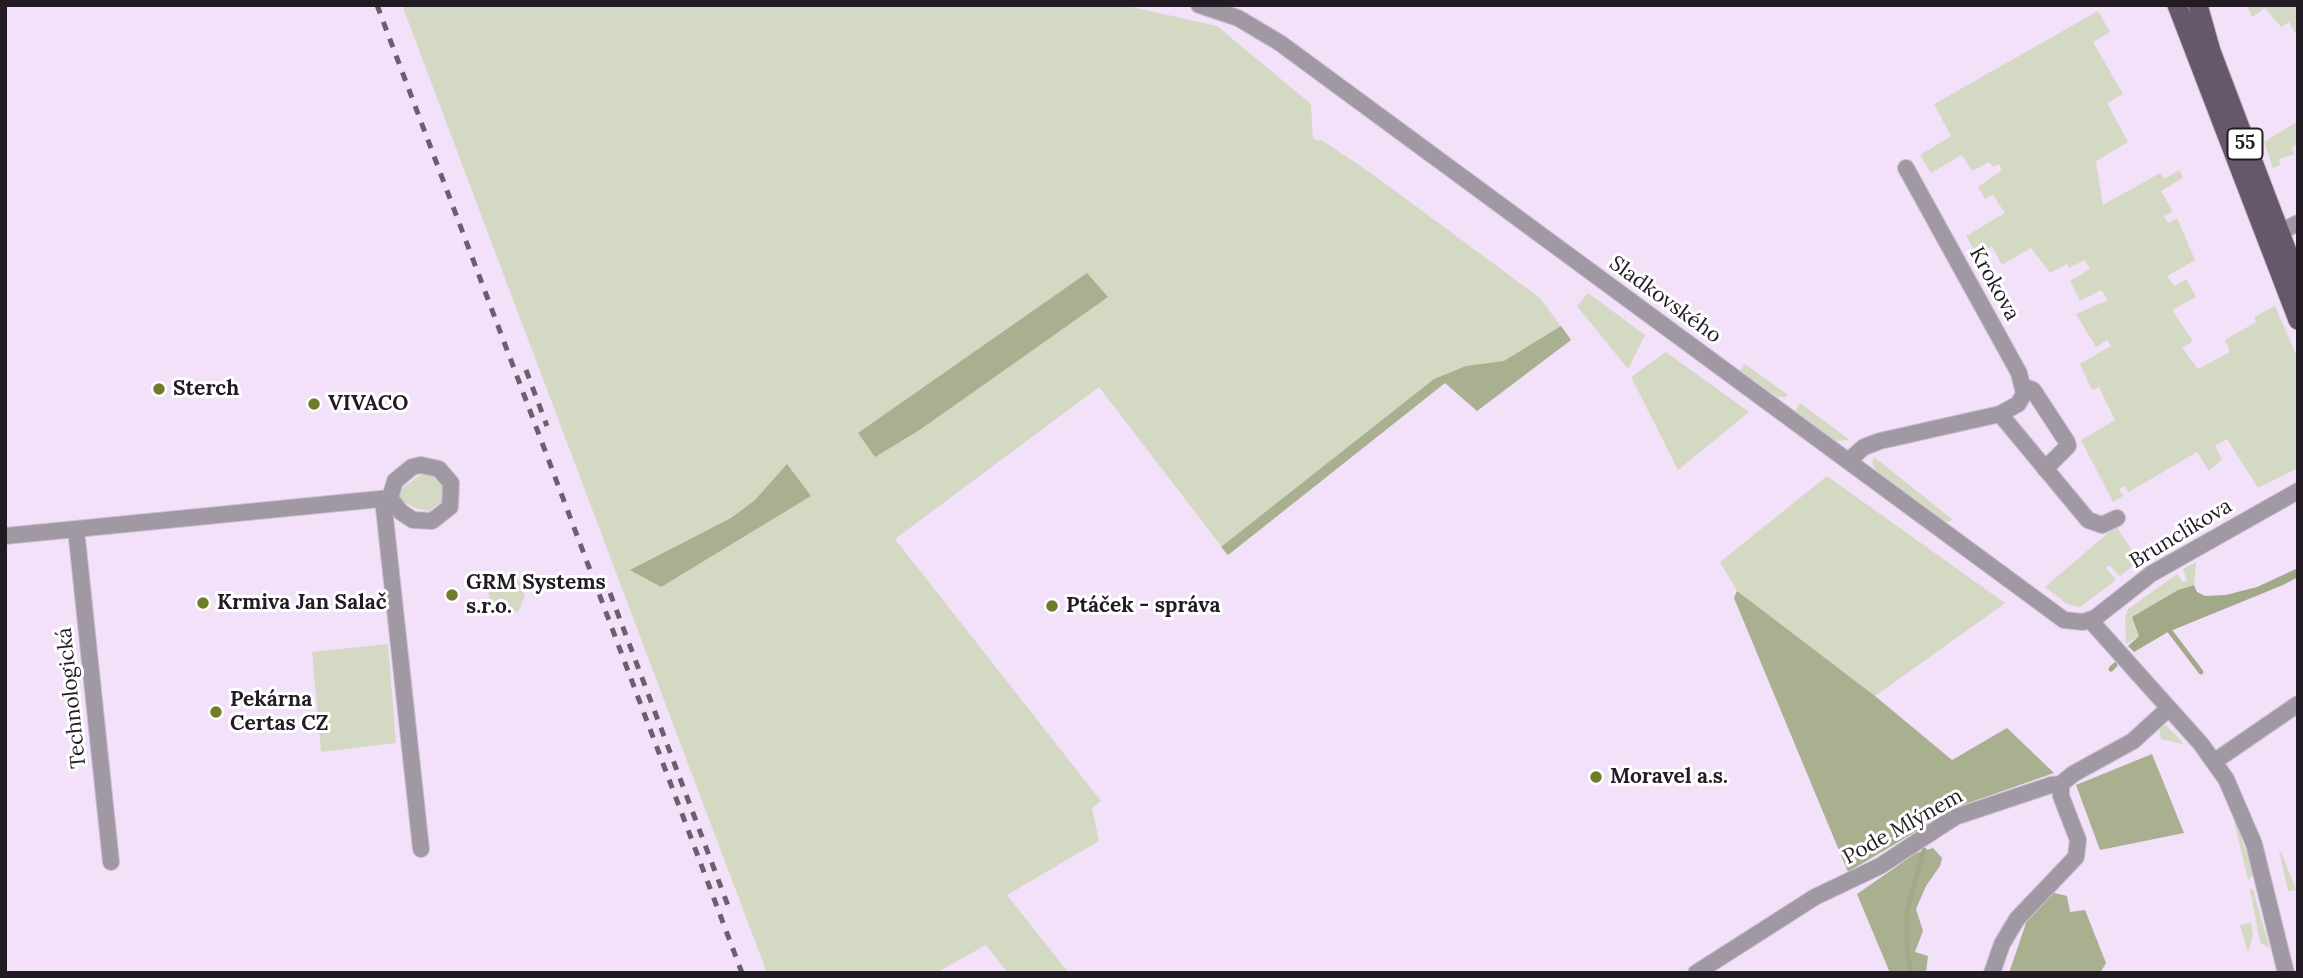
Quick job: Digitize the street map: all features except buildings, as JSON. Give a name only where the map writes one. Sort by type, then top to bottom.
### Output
[{"type":"main road","name":"55","points":[[2177,5],[2272,236],[2298,280]]},
{"type":"main road","name":"55","points":[[2198,5],[2298,320]]},
{"type":"street","name":"Sladkovského","points":[[1199,5],[1219,8],[1280,43],[2064,620],[2090,620]]},
{"type":"street","name":"Krokova","points":[[1906,168],[2025,387],[2033,390],[2067,442],[2068,446],[2045,469]]},
{"type":"street","points":[[2272,236],[2298,223]]},
{"type":"street","points":[[1849,461],[1864,447],[1880,441],[2000,414],[2022,399],[2025,387]]},
{"type":"street","points":[[2000,414],[2078,510],[2095,525],[2102,525],[2117,518]]},
{"type":"street","name":"Brunclíkova","points":[[2090,620],[2151,574],[2298,491]]},
{"type":"street","points":[[5,536],[386,498],[421,849]]},
{"type":"street","name":"Technologická","points":[[76,529],[111,862]]},
{"type":"street","points":[[2090,620],[2215,761],[2233,791],[2254,844],[2286,973]]},
{"type":"street","points":[[2215,761],[2298,704]]},
{"type":"street","name":"Pode Mlýnem","points":[[1696,973],[1815,897],[1880,866],[1955,817],[2061,784],[2073,774],[2133,741],[2169,708]]},
{"type":"street","points":[[1992,973],[2002,944],[2017,919],[2076,857],[2078,840],[2061,796],[2061,784]]},
{"type":"shaded area","points":[[402,5],[1123,5],[1217,26],[1311,104],[1313,139],[1323,141],[1371,173],[1540,298],[1571,340],[1477,411],[1445,383],[1228,555],[1099,387],[895,539],[1101,801],[1092,808],[1099,841],[1007,895],[1068,972],[1008,973],[986,945],[936,973],[767,973]]},
{"type":"shaded area","points":[[2247,5],[2298,5],[2298,32],[2295,33],[2289,22],[2281,27],[2265,8],[2252,17]]},
{"type":"shaded area","points":[[2098,11],[2110,32],[2093,42],[2123,94],[2107,103],[2128,142],[2096,161],[2103,205],[2160,173],[2164,179],[2180,170],[2183,178],[2161,191],[2173,212],[2164,216],[2168,223],[2177,218],[2195,260],[2167,276],[2174,286],[2186,279],[2196,297],[2172,310],[2193,341],[2182,348],[2198,369],[2230,352],[2225,340],[2256,322],[2254,317],[2275,306],[2298,359],[2298,468],[2258,488],[2227,439],[2215,446],[2222,459],[2209,471],[2197,452],[2129,492],[2124,486],[2119,489],[2123,496],[2113,502],[2081,440],[2115,420],[2099,387],[2092,390],[2080,364],[2111,346],[2107,340],[2096,347],[2076,314],[2108,300],[2101,290],[2080,301],[2070,281],[2090,269],[2085,260],[2069,268],[2067,264],[2050,273],[2031,248],[2002,265],[1992,246],[1977,255],[1966,236],[2005,213],[1993,195],[1985,199],[1978,187],[2002,170],[1999,164],[1993,167],[1989,162],[1972,171],[1962,155],[1931,173],[1920,155],[1951,136],[1934,104]]},
{"type":"shaded area","points":[[2298,121],[2298,144],[2291,148],[2295,154],[2279,159],[2280,165],[2273,168],[2264,142]]},
{"type":"shaded area","points":[[1087,273],[1108,297],[921,429],[875,457],[858,433]]},
{"type":"shaded area","points":[[1588,293],[1645,335],[1628,369],[1577,306]]},
{"type":"shaded area","points":[[1561,326],[1571,340],[1477,411],[1445,383],[1228,555],[1221,547],[1434,379],[1466,366],[1504,361]]},
{"type":"shaded area","points":[[1666,352],[1749,412],[1678,470],[1631,377]]},
{"type":"shaded area","points":[[1745,364],[1788,395],[1784,398],[1780,395],[1780,399],[1740,371]]},
{"type":"shaded area","points":[[1800,403],[1850,440],[1836,441],[1795,411]]},
{"type":"shaded area","points":[[1874,457],[1952,519],[1951,521],[1946,522],[1876,471],[1872,463]]},
{"type":"shaded area","points":[[787,464],[811,496],[661,587],[630,570],[731,518],[755,500]]},
{"type":"shaded area","points":[[423,473],[435,475],[443,483],[443,501],[429,511],[415,508],[399,499],[398,491]]},
{"type":"shaded area","points":[[1827,476],[2005,603],[1875,696],[1739,594],[1720,562]]},
{"type":"shaded area","points":[[2116,526],[2139,561],[2120,576],[2109,565],[2106,568],[2116,580],[2080,607],[2067,604],[2045,587]]},
{"type":"shaded area","points":[[2196,562],[2194,585],[2178,590],[2139,636],[2126,644],[2125,617],[2128,609],[2177,574],[2183,582],[2187,580],[2183,569]]},
{"type":"shaded area","points":[[2298,568],[2298,577],[2283,585],[2168,632],[2134,652],[2128,646],[2139,636],[2132,617],[2178,590],[2194,585],[2197,592],[2205,596],[2226,595],[2257,587]]},
{"type":"shaded area","points":[[487,575],[508,575],[519,581],[525,595],[519,611],[491,616]]},
{"type":"shaded area","points":[[1737,591],[1875,696],[1952,760],[2007,728],[2054,773],[1957,807],[1848,872],[1734,598]]},
{"type":"shaded area","points":[[388,644],[396,743],[321,752],[312,652]]},
{"type":"shaded area","points":[[2166,725],[2184,744],[2161,739],[2159,728]]},
{"type":"shaded area","points":[[2152,754],[2184,833],[2100,850],[2076,785]]},
{"type":"shaded area","points":[[2231,808],[2254,875],[2248,880]]},
{"type":"shaded area","points":[[1933,848],[1942,858],[1940,866],[1926,886],[1916,909],[1923,931],[1915,952],[1928,956],[1926,973],[1890,973],[1857,894],[1916,853]]},
{"type":"shaded area","points":[[2279,850],[2282,854],[2296,890],[2288,891]]},
{"type":"shaded area","points":[[2250,889],[2253,889],[2270,949],[2260,942]]},
{"type":"shaded area","points":[[2050,892],[2067,896],[2070,912],[2085,910],[2106,963],[2100,973],[2009,973],[2027,920]]},
{"type":"shaded area","points":[[2251,923],[2253,935],[2248,952],[2240,925]]},
{"type":"waterway","points":[[2166,626],[2201,672]]},
{"type":"waterway","points":[[2111,669],[2115,665]]},
{"type":"waterway","points":[[1911,973],[1907,949],[1907,910],[1924,850]]},
{"type":"railway","points":[[377,5],[742,973]]},
{"type":"railway","points":[[526,370],[547,426]]},
{"type":"railway","points":[[610,593],[730,911]]},
{"type":"place","name":"Sterch","points":[[159,389]]},
{"type":"place","name":"VIVACO","points":[[314,404]]},
{"type":"place","name":"GRM Systems s.r.o.","points":[[452,595]]},
{"type":"place","name":"Krmiva Jan Salač","points":[[203,603]]},
{"type":"place","name":"Ptáček - správa","points":[[1052,606]]},
{"type":"place","name":"Pekárna Certas CZ","points":[[216,712]]},
{"type":"place","name":"Moravel a.s.","points":[[1596,777]]}]
